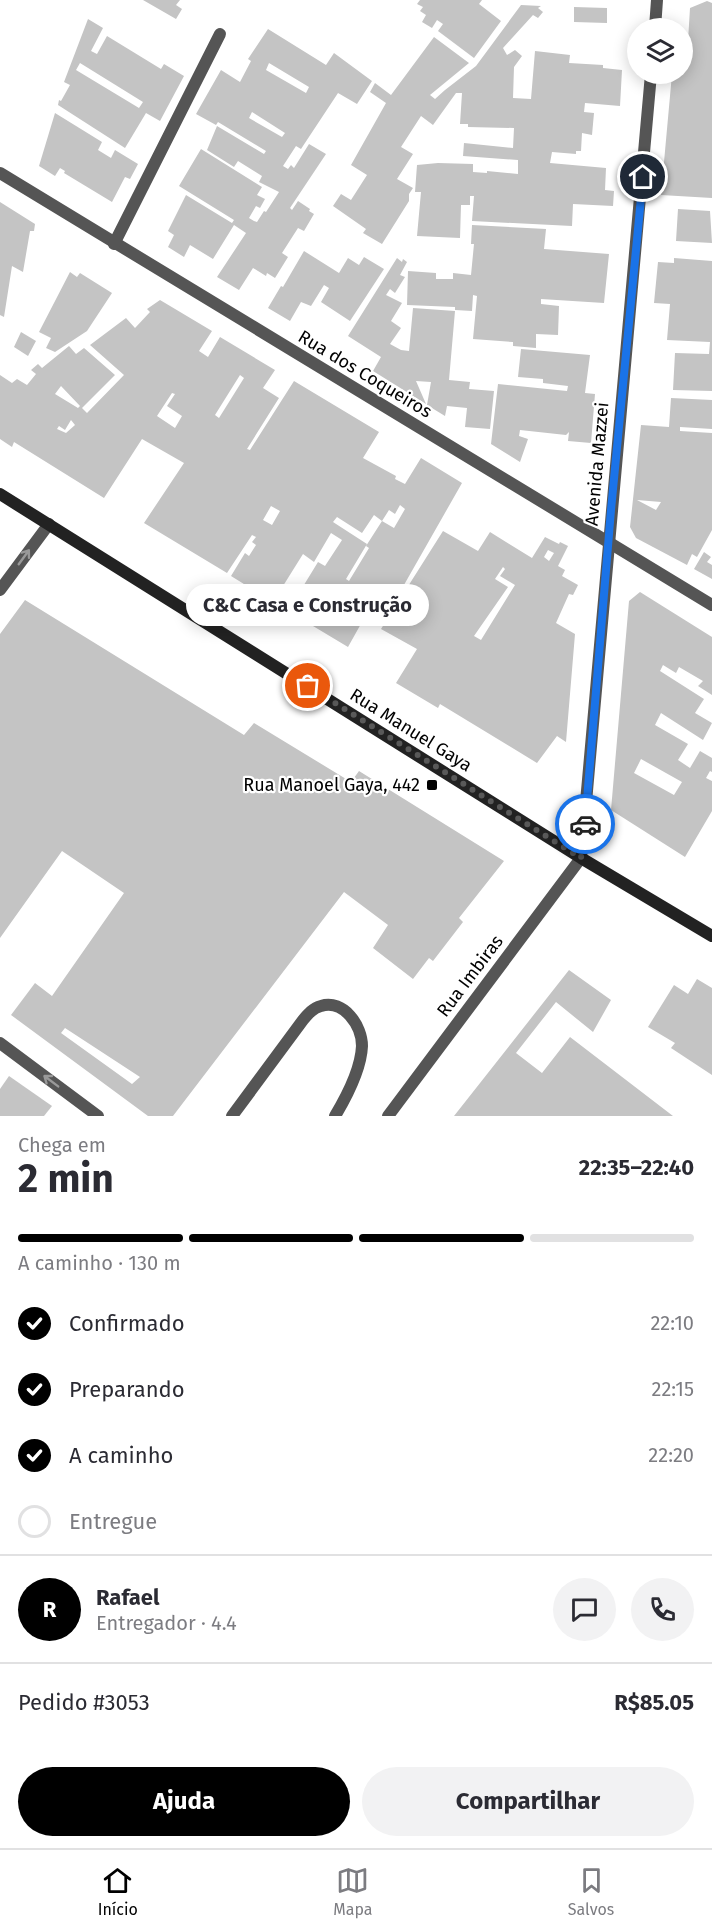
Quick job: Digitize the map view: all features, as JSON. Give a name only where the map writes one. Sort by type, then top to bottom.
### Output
[{"type":"main road","name":"Rua Manuel Gaya","points":[[0,494],[581,858],[712,936]]},
{"type":"street","points":[[656,18],[657,0]]},
{"type":"street","points":[[114,243],[220,34]]},
{"type":"street","name":"Avenida Mazzei","points":[[581,858],[650,84]]},
{"type":"street","name":"Rua dos Coqueiros","points":[[0,173],[712,605]]},
{"type":"street","points":[[0,590],[49,524]]},
{"type":"street","name":"Rua Imbiras","points":[[388,1116],[581,858]]},
{"type":"street","points":[[232,1116],[303,1020],[313,1009],[323,1005],[334,1006],[346,1012],[359,1026],[362,1045],[360,1063],[335,1116]]},
{"type":"street","points":[[0,1043],[98,1116]]},
{"type":"building","points":[[143,0],[180,0],[176,5],[182,9],[176,19]]},
{"type":"building","points":[[420,0],[482,0],[479,4],[501,21],[474,58],[438,31],[443,24],[437,20],[432,28],[422,22],[426,15],[420,11],[423,7],[417,4]]},
{"type":"building","points":[[707,1],[712,3],[712,198],[661,195],[671,84],[693,84],[693,18],[689,18],[690,8]]},
{"type":"building","points":[[521,5],[541,6],[538,8],[543,12],[538,18],[533,15],[503,48],[507,55],[515,50],[522,56],[514,67],[513,98],[531,99],[535,51],[570,55],[569,63],[603,65],[603,68],[622,70],[620,106],[585,103],[584,112],[594,113],[592,135],[582,133],[581,151],[576,151],[576,154],[552,152],[550,163],[606,168],[605,190],[614,191],[613,206],[573,204],[572,226],[472,221],[474,196],[470,196],[470,205],[461,205],[460,238],[417,236],[421,192],[415,192],[417,165],[473,164],[473,172],[518,174],[518,160],[463,156],[464,143],[513,148],[514,128],[468,127],[468,124],[460,124],[462,93],[456,93],[433,125],[421,116],[401,147],[413,154],[397,179],[413,188],[409,194],[409,201],[382,244],[363,233],[366,229],[333,206],[341,194],[351,200],[367,175],[351,165],[386,103],[370,92],[375,83],[391,95],[434,37],[469,63],[430,95],[435,99],[476,66]]},
{"type":"building","points":[[574,7],[607,8],[607,23],[574,22]]},
{"type":"building","points":[[88,19],[103,28],[91,51],[97,54],[107,36],[161,69],[164,64],[184,76],[160,121],[146,113],[125,148],[58,105],[70,85],[64,82]],"holes":[[[80,63],[143,102],[139,108],[76,70]]]},
{"type":"building","points":[[268,29],[326,65],[334,53],[372,81],[357,104],[338,93],[301,149],[296,146],[283,166],[288,169],[291,165],[294,168],[309,144],[326,154],[290,208],[292,210],[298,201],[314,214],[304,231],[298,228],[282,253],[288,257],[275,278],[267,273],[266,276],[253,268],[239,290],[217,277],[246,233],[234,225],[213,259],[190,245],[184,257],[168,247],[174,235],[168,231],[186,195],[232,223],[234,220],[179,186],[201,149],[262,187],[257,195],[265,199],[260,208],[256,206],[249,218],[254,221],[257,222],[264,211],[266,212],[279,192],[259,182],[262,176],[238,161],[234,167],[207,150],[217,126],[264,154],[266,151],[218,122],[216,125],[196,114],[221,70],[240,82],[251,61],[248,59]],"holes":[[[269,63],[309,87],[306,93],[266,70]],[[252,112],[285,133],[282,137],[249,118]]]},
{"type":"building","points":[[55,113],[102,142],[98,150],[111,158],[115,150],[138,164],[130,179],[125,177],[112,202],[64,173],[65,171],[60,168],[55,176],[39,166]]},
{"type":"building","points":[[0,202],[35,224],[34,231],[30,231],[23,272],[12,266],[4,317],[0,315]]},
{"type":"building","points":[[678,209],[710,211],[712,243],[676,241]]},
{"type":"building","points":[[472,225],[546,229],[544,249],[609,254],[604,303],[541,299],[541,304],[559,306],[558,335],[536,334],[536,348],[513,346],[513,342],[473,339],[477,296],[473,295],[472,311],[455,310],[455,307],[407,305],[408,271],[436,273],[436,279],[453,279],[453,273],[471,275],[474,244],[471,244]]},
{"type":"building","points":[[304,251],[339,273],[348,258],[359,265],[364,257],[384,269],[350,321],[321,302],[329,288],[324,285],[311,306],[301,302],[290,321],[268,308]]},
{"type":"building","points":[[397,258],[402,262],[403,259],[407,262],[400,275],[405,277],[395,293],[390,289],[386,295],[402,303],[391,321],[401,328],[390,344],[401,350],[409,351],[413,308],[455,311],[449,380],[470,382],[469,389],[494,391],[490,429],[465,427],[467,408],[447,406],[445,416],[427,405],[431,382],[416,381],[426,404],[373,371],[381,357],[348,336]]},
{"type":"building","points":[[674,258],[712,261],[712,391],[673,390],[675,353],[709,354],[710,342],[667,340],[670,304],[654,303],[658,262],[674,263]]},
{"type":"building","points":[[70,272],[77,277],[80,273],[112,293],[87,331],[55,352],[46,348],[51,338],[39,332]]},
{"type":"building","points":[[160,300],[212,331],[199,351],[208,357],[220,337],[275,370],[263,388],[279,398],[247,449],[250,450],[294,381],[379,432],[363,458],[396,476],[395,479],[405,484],[421,458],[462,483],[392,606],[376,597],[348,647],[288,611],[318,562],[325,566],[342,540],[331,533],[314,562],[303,554],[273,602],[231,576],[245,553],[249,556],[256,545],[252,542],[256,537],[252,535],[227,573],[144,523],[184,463],[142,439],[104,498],[14,442],[12,447],[0,439],[0,375],[12,383],[17,379],[27,385],[36,374],[31,370],[38,364],[42,368],[69,346],[76,354],[84,348],[115,375],[82,408],[87,413],[124,375],[90,345],[126,318],[135,328],[150,312],[147,309]],"holes":[[[240,375],[244,378],[219,418],[215,415]],[[61,386],[80,406],[78,408],[55,394]],[[172,393],[175,394],[167,406],[182,416],[175,428],[157,416]],[[71,420],[75,425],[66,433],[57,429],[59,426],[65,430]],[[400,505],[405,509],[394,528],[382,521],[389,510],[395,514]],[[271,506],[280,511],[272,525],[263,520]],[[374,515],[382,521],[366,546],[369,548],[349,581],[346,579],[367,544],[333,522],[337,517],[362,533]]]},
{"type":"building","points":[[21,332],[36,341],[28,356],[14,347]]},
{"type":"building","points":[[521,349],[590,355],[585,393],[595,394],[591,443],[568,441],[569,432],[566,435],[520,430],[519,436],[528,439],[520,462],[491,444],[498,384],[567,391],[568,386],[543,383],[543,379],[518,377]]},
{"type":"building","points":[[671,398],[712,400],[712,429],[680,427],[680,431],[712,433],[712,530],[697,557],[692,554],[687,565],[636,538],[630,527],[641,425],[669,427]],"holes":[[[637,500],[661,502],[656,510]]]},
{"type":"building","points":[[443,531],[478,551],[490,532],[532,558],[545,537],[568,546],[558,566],[565,570],[562,576],[578,585],[573,595],[569,594],[556,623],[575,634],[566,742],[557,736],[537,763],[440,704],[438,708],[396,683],[417,649],[381,629]],"holes":[[[548,550],[554,553],[549,561],[544,557]],[[503,567],[505,569],[500,576],[515,585],[481,640],[474,636],[508,587],[495,579]]]},
{"type":"building","points":[[704,552],[711,557],[707,562],[712,565],[712,579],[694,569]]},
{"type":"building","points":[[640,592],[712,637],[712,695],[698,686],[703,681],[679,667],[676,673],[663,665],[660,671],[704,699],[695,713],[712,723],[703,740],[661,713],[655,725],[688,744],[678,760],[690,768],[700,751],[712,758],[712,772],[710,771],[706,778],[712,781],[712,811],[685,857],[611,810],[629,601]],"holes":[[[641,759],[682,782],[674,795],[634,773]]]},
{"type":"building","points":[[25,600],[244,735],[254,723],[351,782],[359,771],[504,861],[459,918],[463,922],[433,961],[429,958],[413,979],[373,948],[388,925],[344,892],[173,1116],[148,1116],[11,1015],[35,983],[52,996],[124,893],[62,851],[0,938],[0,634]],"holes":[[[65,1028],[140,1077],[132,1084],[61,1033]]]},
{"type":"building","points":[[569,970],[611,1000],[593,1032],[556,1002],[516,1053],[542,1073],[570,1037],[673,1116],[454,1116]]},
{"type":"building","points":[[697,979],[712,988],[712,1075],[671,1048],[675,1043],[648,1027],[674,985],[688,994]]},
{"type":"building","points":[[9,1076],[52,1106],[44,1116],[0,1116],[0,1089]]},
{"type":"way so far","points":[[308,686],[581,858],[585,824]]},
{"type":"place","name":"C&C Casa e Construção","points":[[308,686]]},
{"type":"place","name":"Rua Manoel Gaya, 442","points":[[432,785]]},
{"type":"route","points":[[585,824],[600,632],[643,177]]}]
